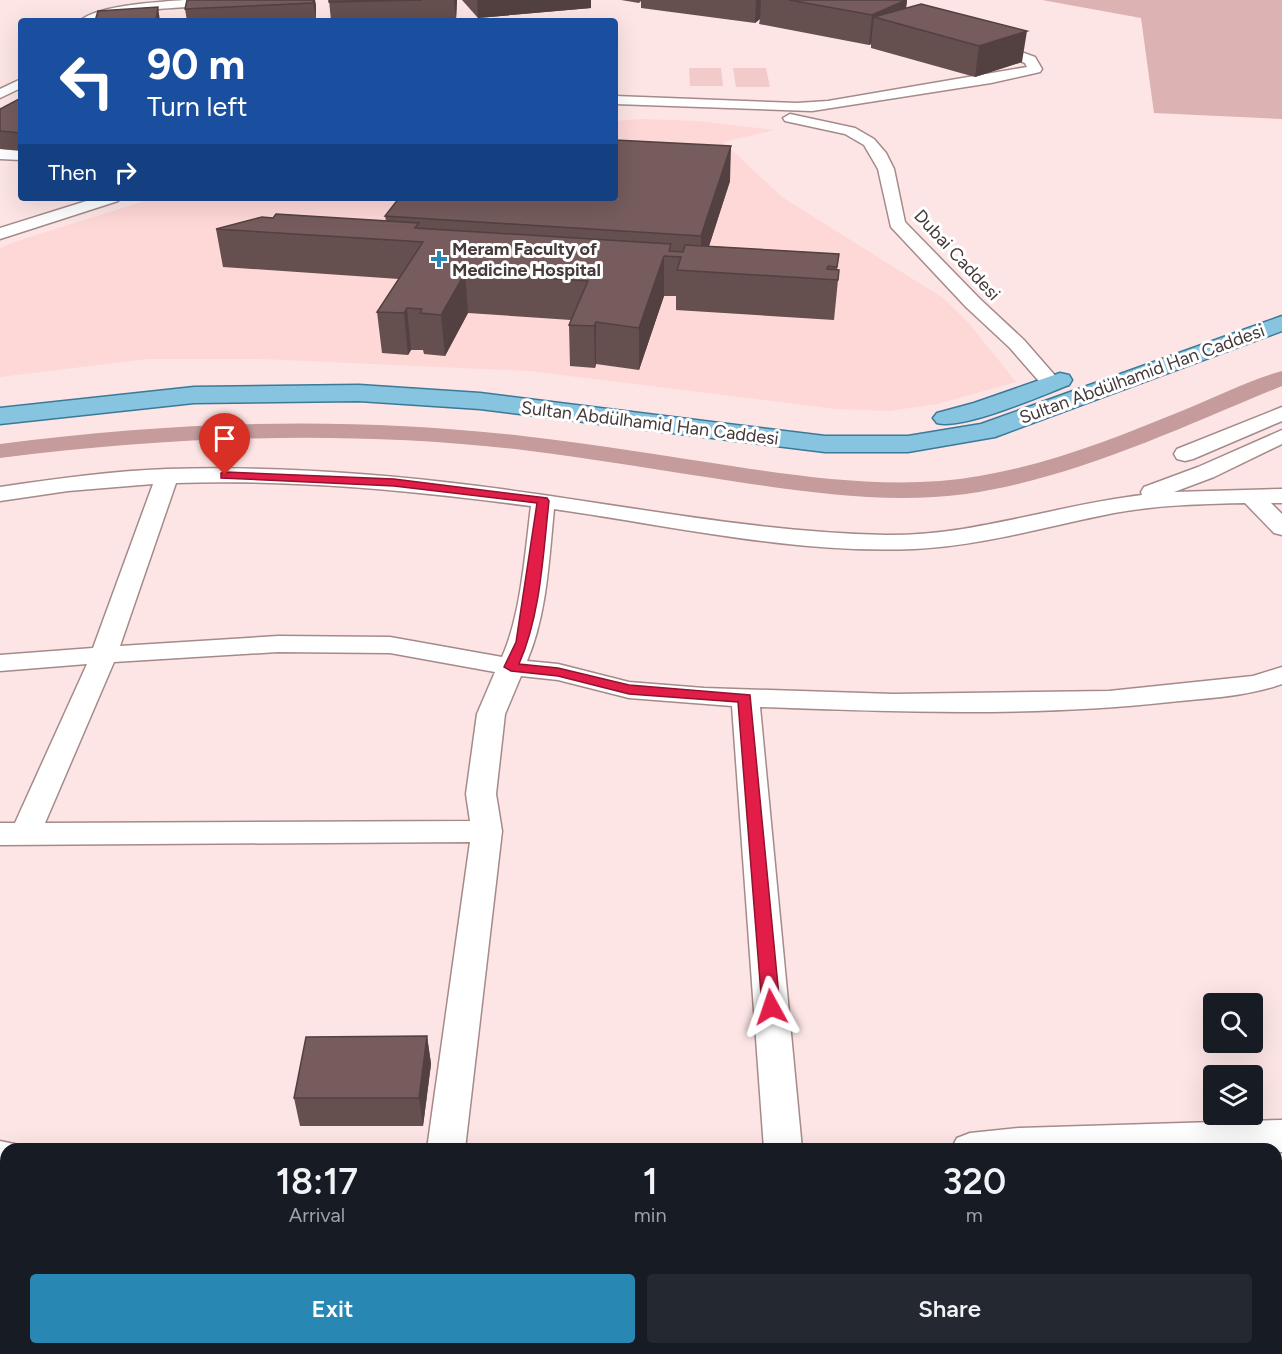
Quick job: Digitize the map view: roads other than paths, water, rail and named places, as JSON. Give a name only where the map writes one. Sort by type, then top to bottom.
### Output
[{"type":"main road","name":"Sultan Abdülhamid Han Caddesi","points":[[0,398],[181,379],[286,374],[365,375],[470,381],[778,420],[870,426],[897,425],[955,416],[1282,302]]},
{"type":"main road","name":"Sultan Abdülhamid Han Caddesi","points":[[0,416],[194,395],[359,393],[480,401],[802,442],[867,446],[908,444],[986,431],[1282,323]]},
{"type":"street","points":[[93,18],[105,13],[134,9],[288,0]]},
{"type":"street","points":[[618,100],[684,100],[799,107],[828,105],[920,89],[974,83],[1035,69],[1030,60],[1010,50],[976,40]]},
{"type":"street","points":[[0,94],[18,85]]},
{"type":"street","name":"Dubai Caddesi","points":[[618,113],[695,110],[782,117],[850,131],[869,142],[886,168],[897,223],[973,303],[1017,344],[1051,383]]},
{"type":"street","points":[[0,154],[18,155]]},
{"type":"street","points":[[0,234],[103,201]]},
{"type":"street","points":[[1185,454],[1282,412]]},
{"type":"street","points":[[1117,505],[1206,472],[1282,436]]},
{"type":"street","points":[[0,494],[45,486],[167,476],[245,475],[394,483],[543,501],[792,537],[889,542],[976,537],[1117,505],[1204,497],[1282,496]]},
{"type":"street","points":[[167,476],[104,655],[13,834],[488,831]]},
{"type":"street","points":[[1252,497],[1282,528]]},
{"type":"street","points":[[447,1143],[488,831],[481,794],[491,714],[522,642],[536,563],[543,501]]},
{"type":"street","points":[[0,663],[278,644],[390,645],[511,667],[558,672],[629,690],[745,698],[893,703],[1109,700],[1256,684],[1282,675]]},
{"type":"street","points":[[745,698],[782,1143]]},
{"type":"street","points":[[1052,1143],[1282,1136]]},
{"type":"waterway","points":[[0,451],[131,436],[196,432],[261,429],[391,431],[523,443],[827,486],[882,490],[938,489],[1007,479],[1087,456],[1282,378]]},
{"type":"place","name":"Meram Faculty of Medicine Hospital","points":[[439,259]]}]
